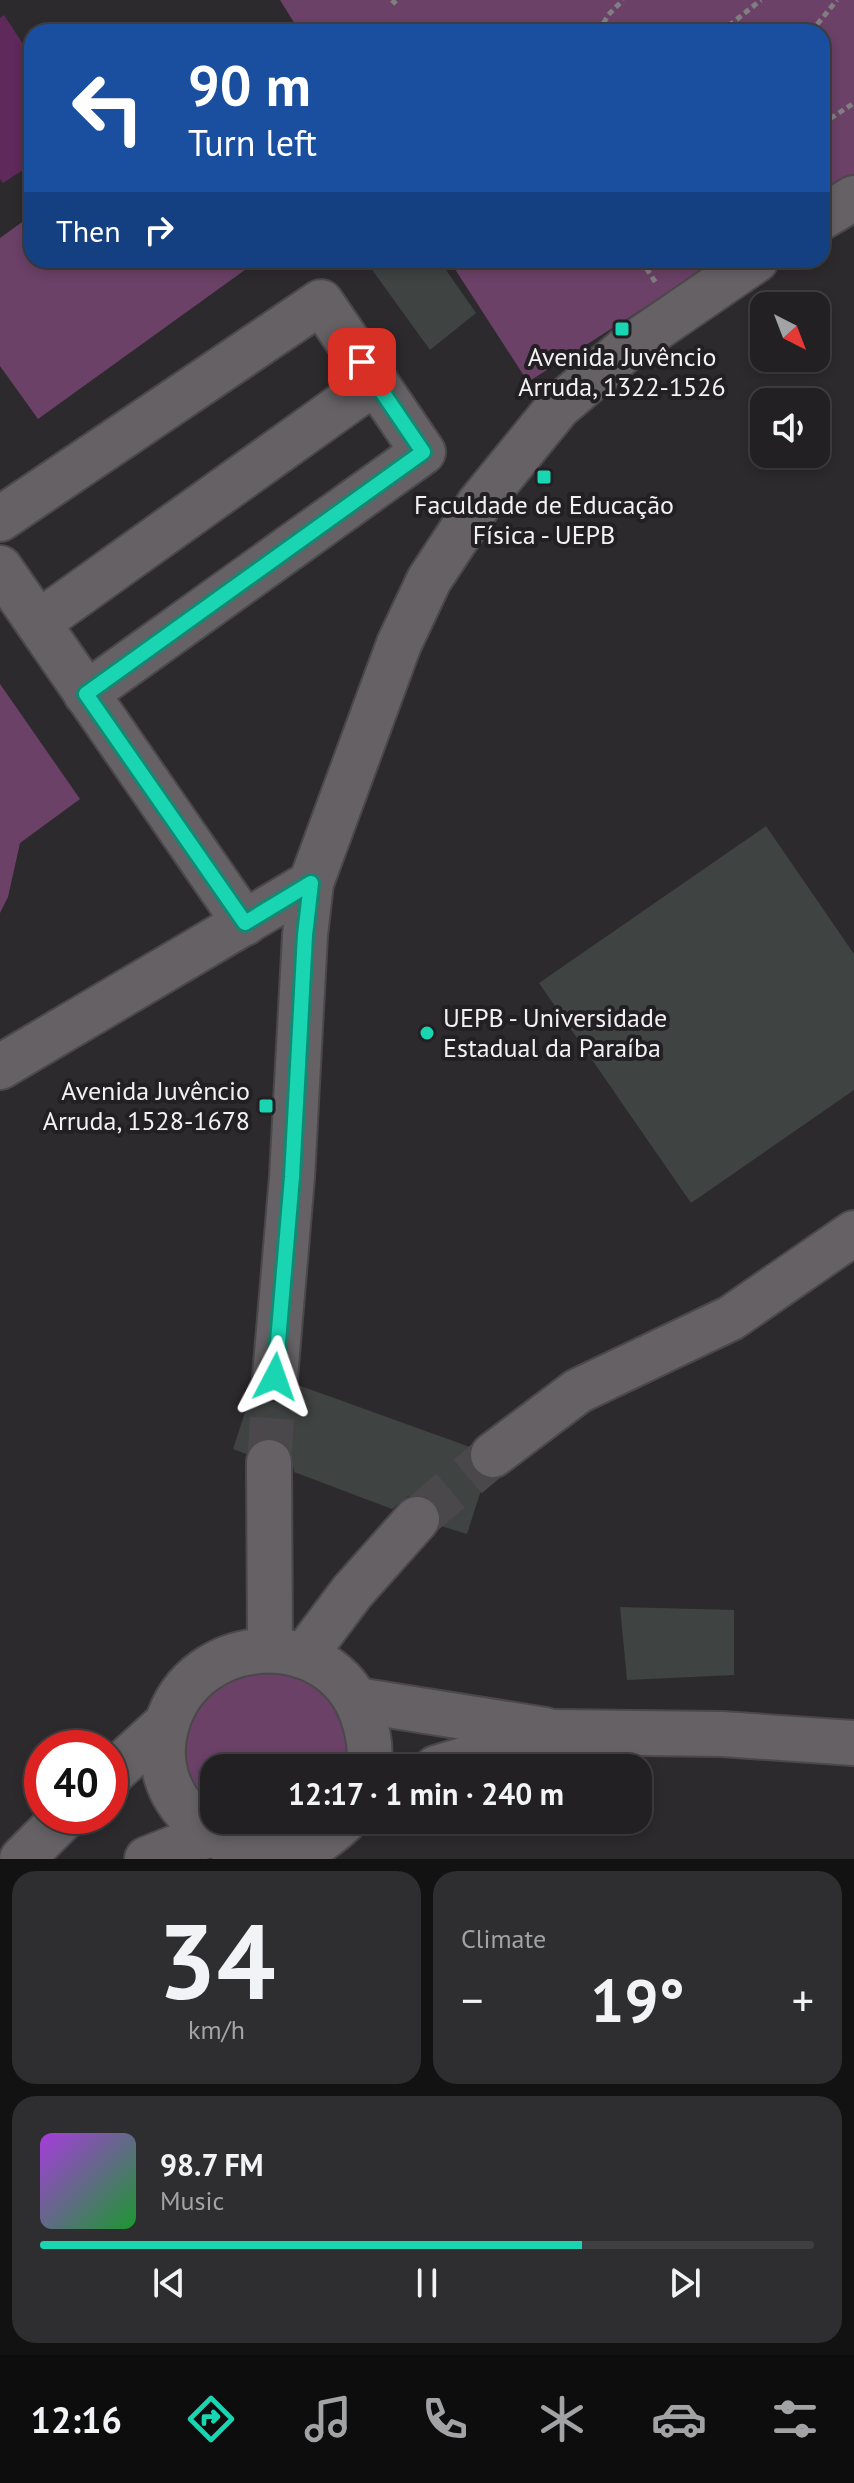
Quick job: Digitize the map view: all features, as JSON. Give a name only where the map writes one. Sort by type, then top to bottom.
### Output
[{"type":"street","points":[[830,212],[854,198]]},
{"type":"street","points":[[275,1377],[292,1177],[305,935],[311,883],[399,644],[429,580],[479,504],[558,407],[626,349],[744,268]]},
{"type":"street","points":[[0,519],[321,302],[423,452],[86,694]]},
{"type":"street","points":[[38,623],[375,382]]},
{"type":"street","points":[[0,568],[245,923]]},
{"type":"street","points":[[0,1067],[311,883]]},
{"type":"street","points":[[493,1455],[578,1391],[731,1318],[854,1233]]},
{"type":"street","points":[[269,1462],[287,1652]]},
{"type":"street","points":[[287,1652],[352,1592],[417,1519]]},
{"type":"street","points":[[330,1834],[295,1852],[263,1856],[232,1851],[205,1836],[182,1814],[168,1786],[163,1755],[167,1723],[182,1693],[206,1669],[237,1653],[287,1652],[337,1677],[357,1700],[368,1729],[370,1754]]},
{"type":"street","points":[[357,1700],[555,1732],[722,1734],[854,1743]]},
{"type":"street","points":[[128,1759],[167,1723]]},
{"type":"street","points":[[482,1754],[555,1732]]},
{"type":"street","points":[[22,1859],[47,1834]]},
{"type":"street","points":[[147,1859],[205,1836]]},
{"type":"path","points":[[603,24],[623,0]]},
{"type":"path","points":[[731,24],[761,0]]},
{"type":"path","points":[[818,24],[837,0]]},
{"type":"path","points":[[830,119],[854,103]]},
{"type":"shaded area","points":[[280,0],[854,0],[854,174],[830,189],[830,24],[295,24]]},
{"type":"shaded area","points":[[4,15],[24,46],[24,169],[3,183],[0,179],[0,18]]},
{"type":"shaded area","points":[[24,221],[24,268],[248,268],[38,419],[0,366],[0,238]]},
{"type":"shaded area","points":[[454,268],[706,268],[528,382]]},
{"type":"shaded area","points":[[0,684],[80,799],[20,843],[8,897],[0,913]]},
{"type":"shaded area","points":[[258,1663],[277,1664],[304,1672],[318,1681],[330,1692],[346,1720],[351,1754],[200,1754],[200,1809],[185,1786],[178,1762],[178,1737],[186,1711],[203,1688],[236,1669]]},
{"type":"shaded area","points":[[240,1834],[287,1834],[271,1837]]},
{"type":"building","points":[[371,268],[445,268],[476,313],[430,350]]},
{"type":"building","points":[[766,826],[854,954],[854,1090],[691,1203],[539,983]]},
{"type":"building","points":[[298,1385],[470,1447],[468,1459],[473,1469],[485,1478],[467,1534],[441,1526],[440,1510],[433,1500],[423,1495],[408,1496],[392,1509],[294,1472],[291,1450],[281,1440],[268,1437],[257,1440],[246,1454],[233,1449],[253,1388],[261,1398],[274,1402],[286,1399]]},
{"type":"building","points":[[620,1607],[734,1610],[734,1675],[627,1680]]},
{"type":"tunnel","points":[[269,1462],[275,1377]]},
{"type":"tunnel","points":[[417,1519],[493,1455]]},
{"type":"place","name":"Avenida Juvêncio Arruda, 1322-1526","points":[[622,329]]},
{"type":"place","name":"Faculdade de Educação Física - UEPB","points":[[544,477]]},
{"type":"place","name":"UEPB - Universidade Estadual da Paraíba","points":[[427,1033]]},
{"type":"place","name":"Avenida Juvêncio Arruda, 1528-1678","points":[[266,1106]]},
{"type":"route","points":[[275,1377],[292,1177],[295,1081],[311,883],[245,923],[86,694],[423,452],[362,362]]}]
